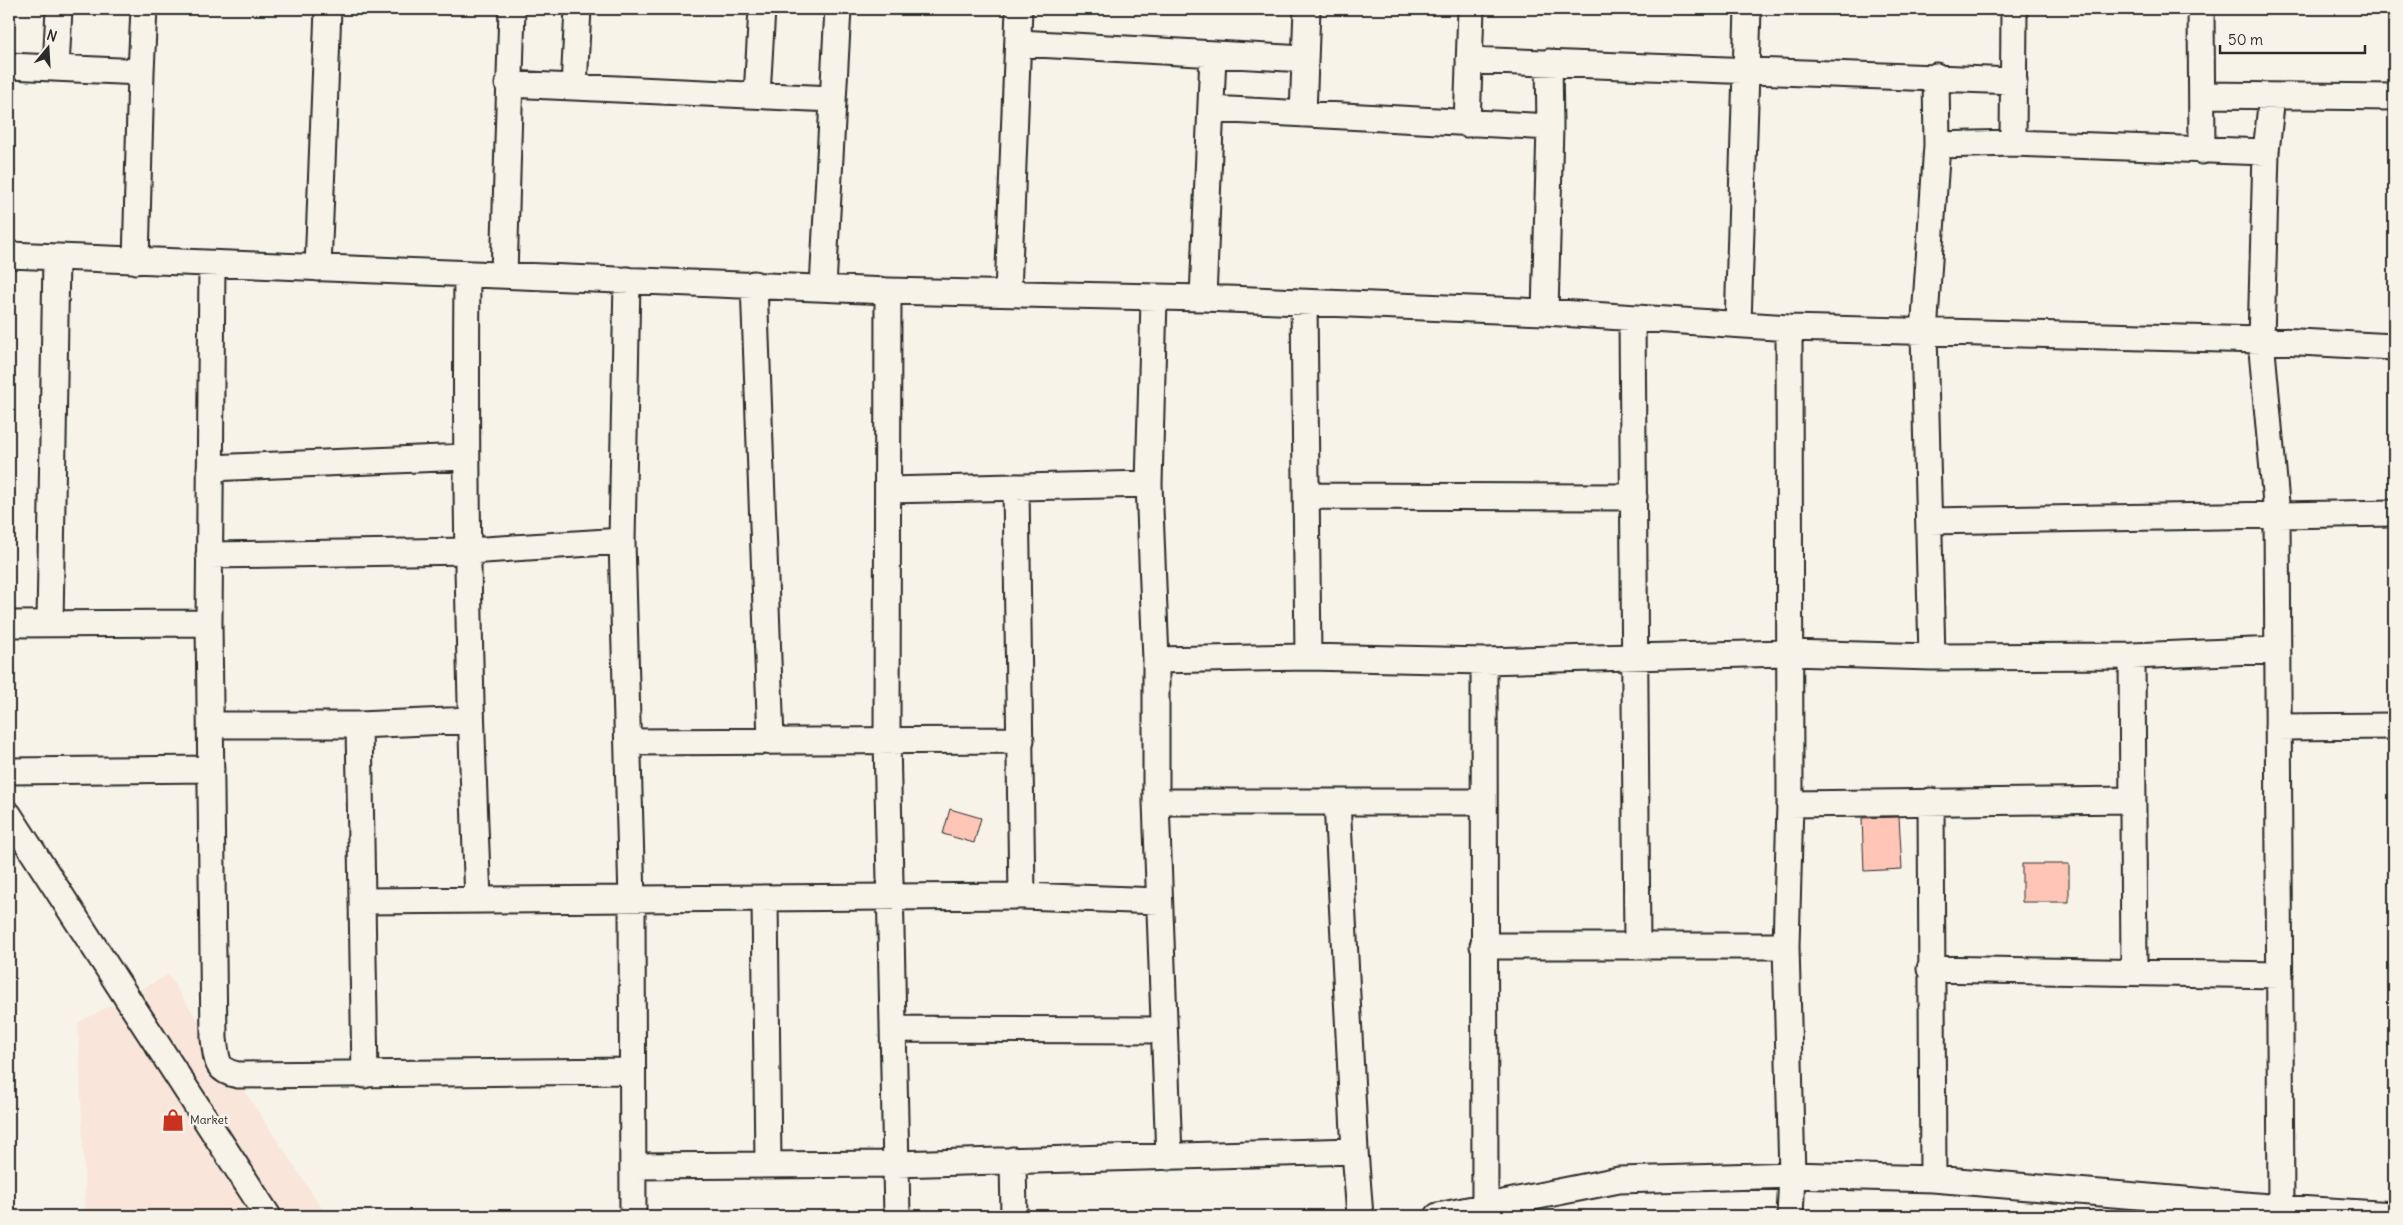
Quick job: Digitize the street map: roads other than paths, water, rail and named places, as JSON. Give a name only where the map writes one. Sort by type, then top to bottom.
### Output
[{"type":"street","points":[[56,68],[60,9]]},
{"type":"street","points":[[136,261],[144,9]]},
{"type":"street","points":[[318,268],[328,9]]},
{"type":"street","points":[[504,275],[508,84],[512,9]]},
{"type":"street","points":[[574,87],[578,9]]},
{"type":"street","points":[[757,95],[762,9]]},
{"type":"street","points":[[824,286],[838,9]]},
{"type":"street","points":[[1008,293],[1019,9]]},
{"type":"street","points":[[1303,114],[1307,9]]},
{"type":"street","points":[[1466,124],[1471,9]]},
{"type":"street","points":[[1738,324],[1748,9]]},
{"type":"street","points":[[2013,143],[2014,9]]},
{"type":"street","points":[[2201,9],[2202,150]]},
{"type":"street","points":[[1019,43],[1305,59]]},
{"type":"street","points":[[1203,298],[1213,55]]},
{"type":"street","points":[[1469,60],[2014,80]]},
{"type":"street","points":[[1545,312],[1550,128],[1549,62]]},
{"type":"street","points":[[9,66],[141,72]]},
{"type":"street","points":[[1932,657],[1924,333],[1938,145],[1936,76]]},
{"type":"street","points":[[508,84],[833,99]]},
{"type":"street","points":[[2202,95],[2394,97]]},
{"type":"street","points":[[2272,96],[2266,152],[2261,340],[2277,514],[2281,1208]]},
{"type":"street","points":[[1211,109],[1550,128]]},
{"type":"street","points":[[1938,145],[2013,143],[2266,152]]},
{"type":"street","points":[[9,255],[467,275],[824,286],[888,291],[1008,293],[1154,299],[1203,298],[1545,312],[1788,328],[1924,333],[2261,340],[2394,347]]},
{"type":"street","points":[[50,624],[56,257]]},
{"type":"street","points":[[212,264],[209,623],[214,1038],[221,1068],[226,1073],[238,1075],[632,1071]]},
{"type":"street","points":[[467,275],[465,457],[469,551],[470,720],[478,899]]},
{"type":"street","points":[[627,280],[622,541],[632,900],[633,1216]]},
{"type":"street","points":[[754,284],[771,740]]},
{"type":"street","points":[[888,291],[887,739],[892,897],[897,1216]]},
{"type":"street","points":[[1154,299],[1149,484],[1156,660],[1156,802],[1169,1157]]},
{"type":"street","points":[[1304,303],[1308,657]]},
{"type":"street","points":[[1632,318],[1633,657],[1637,946]]},
{"type":"street","points":[[1788,328],[1790,804],[1786,946],[1792,1175],[1790,1216]]},
{"type":"street","points":[[210,468],[465,457]]},
{"type":"street","points":[[888,490],[1149,484]]},
{"type":"street","points":[[1016,488],[1022,896]]},
{"type":"street","points":[[1307,496],[1634,497]]},
{"type":"street","points":[[1930,521],[2394,512]]},
{"type":"street","points":[[209,555],[469,551],[622,541]]},
{"type":"street","points":[[9,624],[209,623]]},
{"type":"street","points":[[1156,660],[1308,657],[1484,661],[1790,653],[1932,657],[2132,656],[2277,650]]},
{"type":"street","points":[[2132,656],[2134,972]]},
{"type":"street","points":[[1484,661],[1482,802],[1485,1208]]},
{"type":"street","points":[[211,724],[358,724],[470,720]]},
{"type":"street","points":[[358,724],[364,1075]]},
{"type":"street","points":[[2278,727],[2394,726]]},
{"type":"street","points":[[628,742],[887,739],[1020,740]]},
{"type":"street","points":[[9,771],[211,769]]},
{"type":"street","points":[[1790,804],[2132,800]]},
{"type":"street","points":[[1931,801],[1930,969],[1933,1179]]},
{"type":"street","points":[[1156,802],[1482,802]]},
{"type":"street","points":[[1337,802],[1360,1216]]},
{"type":"street","points":[[9,815],[268,1216]]},
{"type":"street","points":[[362,901],[1022,896],[1159,901]]},
{"type":"street","points":[[766,899],[768,1164]]},
{"type":"street","points":[[1483,946],[1786,946]]},
{"type":"street","points":[[1930,969],[2280,975]]},
{"type":"street","points":[[893,1029],[1164,1030]]},
{"type":"street","points":[[633,1166],[895,1164],[1355,1151]]},
{"type":"street","points":[[1013,1160],[1014,1216]]},
{"type":"street","points":[[1438,1216],[1618,1180],[1792,1175],[1933,1179],[2281,1208],[2394,1215]]},
{"type":"place","name":"Market","points":[[173,1120]]}]
